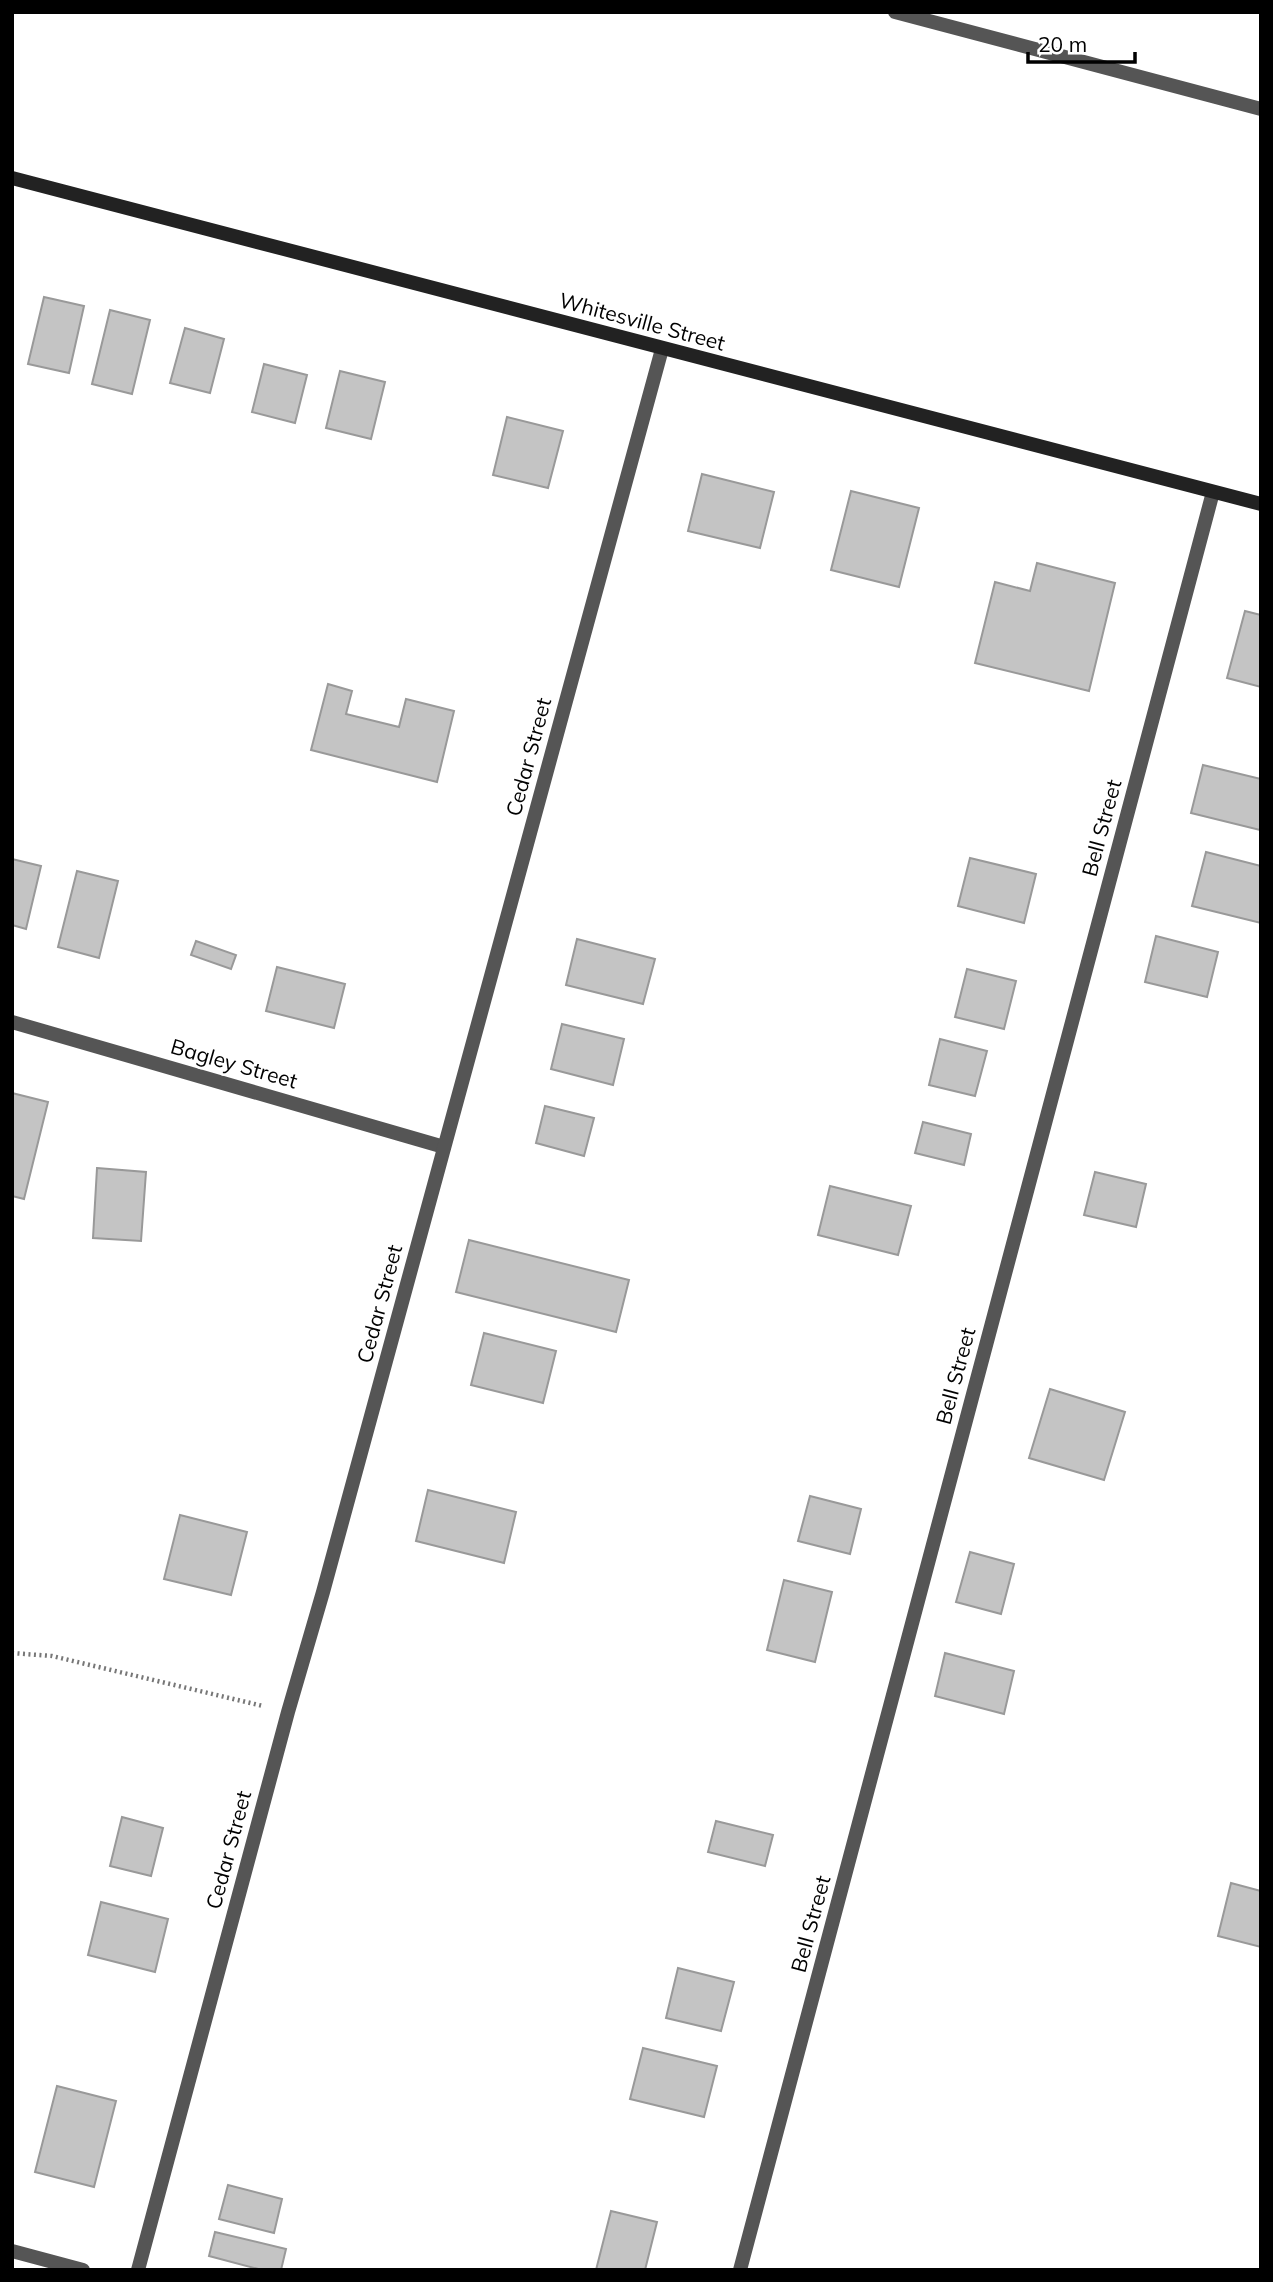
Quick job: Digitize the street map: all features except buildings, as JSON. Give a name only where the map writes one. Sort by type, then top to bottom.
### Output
[{"type":"main road","name":"Whitesville Street","points":[[12,178],[1261,504]]},
{"type":"street","points":[[895,12],[1261,110]]},
{"type":"street","name":"Cedar Street","points":[[138,2270],[288,1712],[662,349]]},
{"type":"street","name":"Bell Street","points":[[740,2270],[1213,492]]},
{"type":"street","name":"Bagley Street","points":[[12,1022],[444,1147]]},
{"type":"street","points":[[12,2251],[83,2270]]},
{"type":"path","points":[[12,1653],[52,1656],[288,1712]]}]
